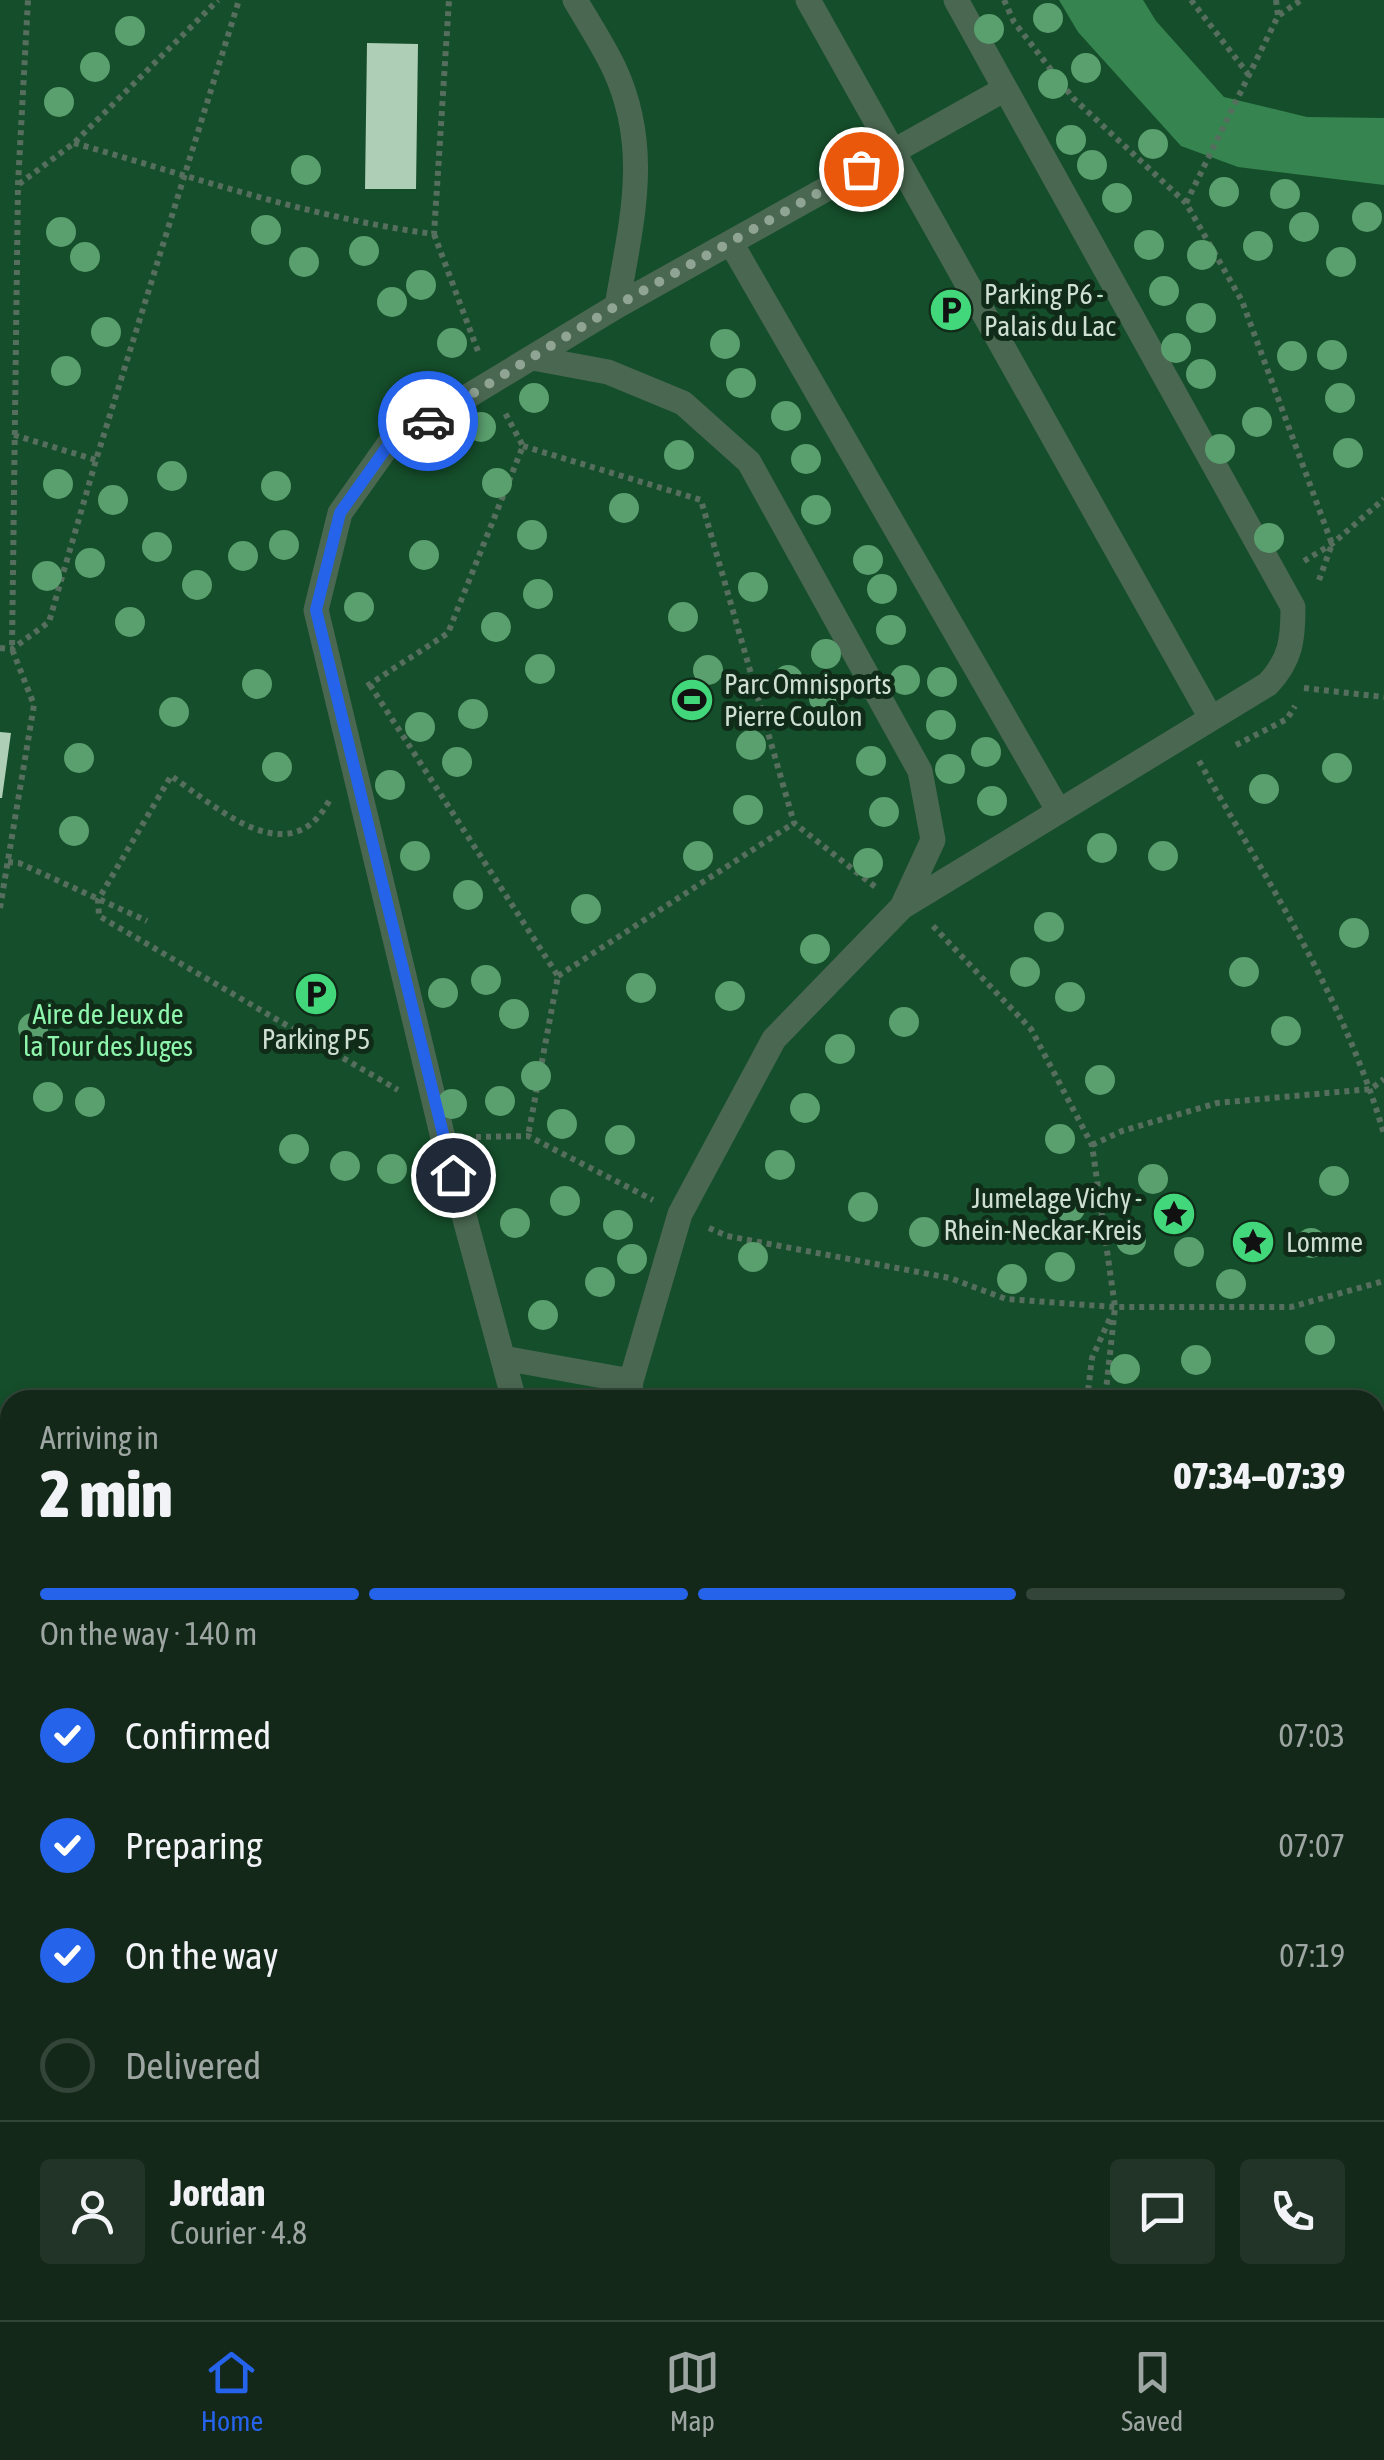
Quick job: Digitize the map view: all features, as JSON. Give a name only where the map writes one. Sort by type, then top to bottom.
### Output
[{"type":"street","points":[[575,0],[615,69],[633,122],[638,184],[616,306]]},
{"type":"street","points":[[808,0],[1211,718]]},
{"type":"street","points":[[504,1358],[630,1390],[680,1214],[774,1039],[902,908],[1268,684],[1291,651],[1293,607],[956,0]]},
{"type":"street","points":[[512,1390],[443,1138],[316,610],[340,513],[389,444],[616,306],[1004,90]]},
{"type":"street","points":[[731,243],[1058,810]]},
{"type":"street","points":[[533,358],[608,372],[683,403],[749,462],[920,771],[933,840],[902,908]]},
{"type":"path","points":[[0,908],[34,705],[12,649],[18,184],[28,0]]},
{"type":"path","points":[[18,184],[74,143],[218,0]]},
{"type":"path","points":[[0,648],[12,649],[49,622],[239,0]]},
{"type":"path","points":[[449,0],[434,234],[490,384],[523,446],[701,500],[794,824],[902,908],[924,917],[1031,1029],[1092,1145],[1115,1308],[1106,1390]]},
{"type":"path","points":[[1004,0],[1014,22],[1073,98],[1186,204],[1242,301],[1332,544]]},
{"type":"path","points":[[1192,0],[1248,74]]},
{"type":"path","points":[[1276,0],[1278,16]]},
{"type":"path","points":[[1186,204],[1278,16],[1301,0]]},
{"type":"path","points":[[74,143],[288,207],[385,228],[434,234]]},
{"type":"path","points":[[14,435],[96,460]]},
{"type":"path","points":[[338,705],[448,633],[523,446]]},
{"type":"path","points":[[1319,596],[1318,580],[1332,544],[1384,499]]},
{"type":"path","points":[[1235,746],[1286,719],[1306,688],[1310,673]]},
{"type":"path","points":[[1268,684],[1384,697]]},
{"type":"path","points":[[370,685],[558,976],[528,1136]]},
{"type":"path","points":[[1184,734],[1321,974],[1371,1089],[1384,1134]]},
{"type":"path","points":[[1184,773],[1201,764]]},
{"type":"path","points":[[98,900],[171,776],[249,828],[264,833],[280,835],[312,824],[331,797]]},
{"type":"path","points":[[558,976],[794,824]]},
{"type":"path","points":[[8,862],[19,863],[147,921]]},
{"type":"path","points":[[1092,1145],[1122,1131],[1217,1103],[1371,1089],[1384,1079]]},
{"type":"path","points":[[1088,1390],[1092,1358],[1115,1308]]},
{"type":"green space","name":"Parc Omnisports Pierre Coulon","points":[[0,0],[1384,0],[1384,1390],[0,1390]]},
{"type":"shaded area","points":[[1059,0],[1143,0],[1156,21],[1224,97],[1307,117],[1384,118],[1384,185],[1238,167],[1181,146],[1078,32]]},
{"type":"building","points":[[367,43],[418,44],[416,189],[365,189]]},
{"type":"building","points":[[0,732],[11,733],[2,798],[0,798]]},
{"type":"way so far","points":[[428,421],[616,306],[861,169]]},
{"type":"place","name":"Parking P6 - Palais du Lac","points":[[951,310]]},
{"type":"place","name":"Parc Omnisports Pierre Coulon","points":[[692,700]]},
{"type":"place","name":"Parking P5","points":[[316,994]]},
{"type":"place","name":"Jumelage Vichy - Rhein-Neckar-Kreis","points":[[1174,1214]]},
{"type":"place","name":"Lomme","points":[[1253,1242]]},
{"type":"route","points":[[428,421],[389,444],[340,513],[316,610],[453,1175]]},
{"type":"park label","name":"Aire de Jeux de la Tour des Juges","points":[[108,1030]]}]
